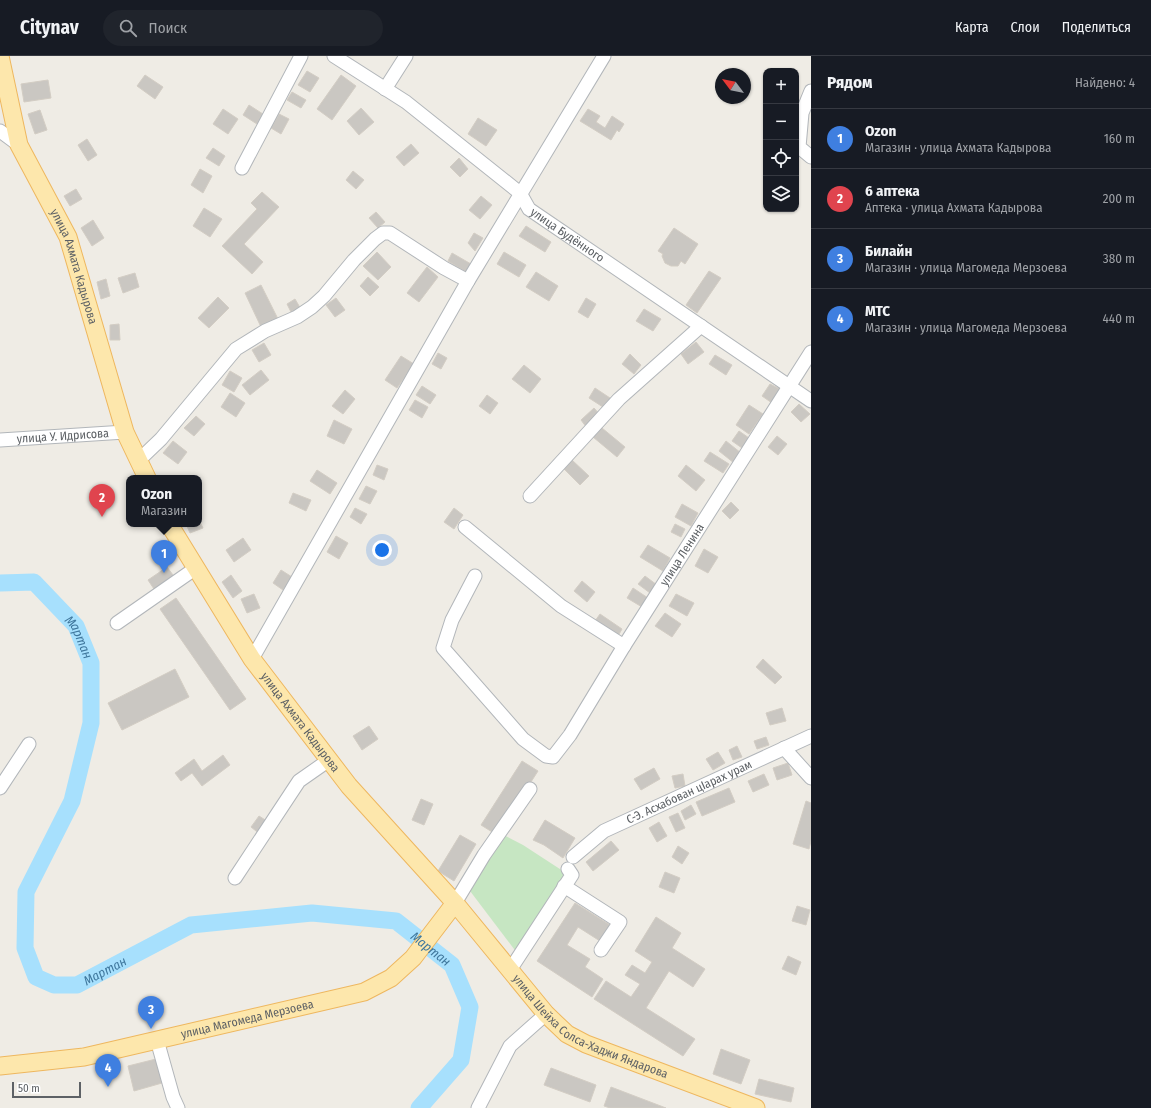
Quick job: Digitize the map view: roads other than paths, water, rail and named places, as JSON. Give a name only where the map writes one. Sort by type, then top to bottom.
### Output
[{"type":"main road","name":"улица Ахмата Кадырова","points":[[0,56],[19,145],[68,237],[125,432],[145,475]]},
{"type":"main road","name":"улица Ахмата Кадырова","points":[[171,527],[252,659],[349,786],[455,903]]},
{"type":"main road","name":"улица Магомеда Мерзоева","points":[[0,1066],[84,1056],[364,992],[391,978],[413,958],[455,903]]},
{"type":"main road","name":"улица Шейха Солса-Хаджи Яндарова","points":[[455,903],[546,1014],[567,1034],[586,1044],[756,1108]]},
{"type":"street","points":[[242,168],[300,56]]},
{"type":"street","name":"улица Будённого","points":[[334,56],[406,102],[520,193],[529,209],[811,401]]},
{"type":"street","points":[[385,89],[406,56]]},
{"type":"street","points":[[252,659],[468,281],[604,56]]},
{"type":"street","points":[[811,91],[802,113],[799,147],[811,157]]},
{"type":"street","points":[[0,131],[19,145]]},
{"type":"street","points":[[138,461],[161,439],[236,349],[265,331],[297,317],[312,307],[324,296],[354,260],[383,233],[390,232],[444,268],[468,281]]},
{"type":"street","points":[[530,496],[619,399],[701,326]]},
{"type":"street","name":"улица Ленина","points":[[475,576],[452,620],[443,648],[524,739],[546,756],[553,756],[570,735],[624,646],[811,352]]},
{"type":"street","name":"улица У. Идрисова","points":[[0,440],[125,432]]},
{"type":"street","points":[[465,527],[561,606],[624,646]]},
{"type":"street","points":[[117,624],[196,568]]},
{"type":"street","name":"С-Э. Асхабован цIарах урам","points":[[564,886],[572,875],[570,863],[604,831],[811,736]]},
{"type":"street","points":[[0,788],[29,744]]},
{"type":"street","points":[[784,748],[811,778]]},
{"type":"street","points":[[235,878],[299,782],[329,760]]},
{"type":"street","points":[[455,903],[484,855],[530,789]]},
{"type":"street","points":[[510,970],[564,886],[620,922],[601,950]]},
{"type":"street","points":[[478,1108],[510,1046],[546,1014]]},
{"type":"street","points":[[156,1040],[173,1097],[178,1108]]},
{"type":"waterway","name":"Мартан","points":[[0,583],[34,582],[76,626],[91,663],[91,723],[72,801],[26,892],[25,948],[36,977],[54,985],[77,985],[191,925],[312,913],[396,921],[452,965],[470,1007],[461,1060],[419,1108]]},
{"type":"place","name":"6 аптека","points":[[102,517]]},
{"type":"place","name":"Ozon","points":[[164,573]]},
{"type":"place","name":"Билайн","points":[[151,1029]]},
{"type":"place","name":"МТС","points":[[108,1087]]}]
